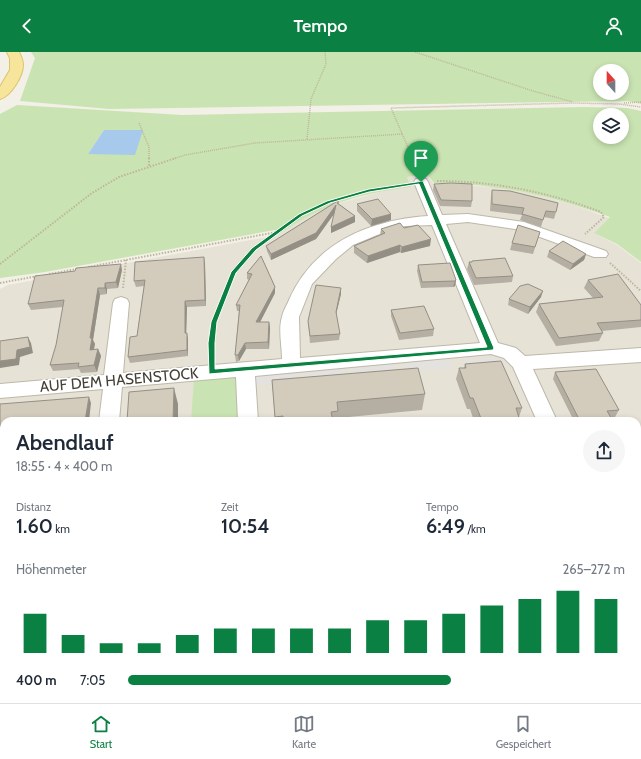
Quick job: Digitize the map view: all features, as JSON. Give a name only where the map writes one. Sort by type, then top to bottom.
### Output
[{"type":"main road","points":[[0,95],[11,84],[18,71],[18,59],[13,52]]},
{"type":"street","points":[[421,182],[491,348]]},
{"type":"street","points":[[291,366],[290,318],[305,282],[330,256],[348,242],[372,232],[404,222],[468,218],[506,223],[543,232],[600,254]]},
{"type":"street","points":[[110,417],[121,303]]},
{"type":"street","name":"AUF DEM HASENSTOCK","points":[[0,391],[491,348],[510,353],[521,363]]},
{"type":"street","points":[[545,417],[521,363],[641,355]]},
{"type":"street","points":[[245,370],[248,417]]},
{"type":"path","points":[[307,139],[310,99],[326,64],[326,52]]},
{"type":"path","points":[[415,52],[449,62],[538,94],[579,103]]},
{"type":"path","points":[[619,104],[641,102]]},
{"type":"path","points":[[421,182],[403,134],[391,108],[579,103],[619,104],[641,107]]},
{"type":"path","points":[[139,123],[149,147],[149,166]]},
{"type":"path","points":[[0,264],[92,193],[119,177],[149,166],[185,155],[255,143],[403,134]]},
{"type":"path","points":[[211,372],[214,322],[234,272],[254,249],[300,215],[328,202],[376,189],[421,182],[461,182],[525,190],[572,201],[602,212],[604,217],[574,244]]},
{"type":"path","points":[[46,275],[277,232]]},
{"type":"path","points":[[600,254],[641,291]]},
{"type":"path","points":[[121,303],[126,260]]},
{"type":"path","points":[[0,282],[38,276]]},
{"type":"shaded area","points":[[427,175],[434,184],[495,187],[535,194],[574,205],[609,218],[594,233],[617,245],[641,263],[641,417],[0,417],[0,289],[8,285],[278,235],[301,219],[329,206],[387,190],[411,187],[407,177]]},
{"type":"shaded area","points":[[492,357],[503,360],[506,367],[466,371],[462,360]]},
{"type":"shaded area","points":[[448,358],[452,368],[405,372],[402,362]]},
{"type":"shaded area","points":[[395,362],[398,373],[356,377],[353,366]]},
{"type":"shaded area","points":[[348,366],[351,377],[308,381],[306,370]]},
{"type":"shaded area","points":[[300,370],[301,381],[255,385],[254,374]]},
{"type":"green space","points":[[31,52],[641,52],[641,104],[628,101],[109,109],[20,101],[35,58]]},
{"type":"green space","points":[[17,105],[182,115],[584,107],[627,108],[593,108],[593,144],[629,144],[629,108],[641,111],[641,262],[617,244],[594,233],[610,217],[588,209],[524,192],[502,188],[434,183],[427,174],[407,177],[411,187],[374,193],[326,208],[294,224],[278,235],[275,230],[45,272],[0,278],[0,114]],"holes":[[[104,130],[142,130],[88,154]]]},
{"type":"green space","points":[[240,373],[242,417],[191,417],[194,378]]},
{"type":"water","points":[[104,130],[143,130],[135,155],[88,154]]},
{"type":"building","points":[[434,184],[472,184],[472,201],[441,200]]},
{"type":"building","points":[[492,190],[510,191],[558,203],[556,212],[546,211],[543,220],[522,214],[524,208],[492,204]]},
{"type":"building","points":[[378,199],[391,214],[372,219],[357,204]]},
{"type":"building","points":[[339,200],[337,203],[355,216],[331,227],[336,205],[316,233],[271,254],[266,246]]},
{"type":"building","points":[[400,223],[404,228],[418,225],[431,239],[402,247],[400,245],[368,256],[354,246],[385,233],[381,229]]},
{"type":"building","points":[[518,225],[540,232],[535,247],[512,243]]},
{"type":"building","points":[[563,241],[586,254],[573,264],[549,251]]},
{"type":"building","points":[[261,256],[275,287],[256,322],[269,322],[268,342],[245,343],[238,355],[235,355],[240,305],[236,305],[252,274],[247,273]]},
{"type":"building","points":[[204,257],[205,300],[185,301],[185,333],[187,333],[187,350],[128,357],[130,337],[137,336],[145,280],[134,281],[135,262]]},
{"type":"building","points":[[505,258],[513,276],[476,278],[469,262],[472,261]]},
{"type":"building","points":[[450,263],[456,280],[455,281],[422,282],[418,265]]},
{"type":"building","points":[[121,264],[116,282],[105,283],[105,288],[98,288],[90,338],[92,338],[90,350],[98,349],[94,365],[78,367],[79,363],[50,365],[56,345],[64,300],[28,304],[35,276],[75,271],[76,268]]},
{"type":"building","points":[[618,274],[641,305],[641,320],[597,323],[603,333],[559,338],[539,304],[603,297],[588,280]]},
{"type":"building","points":[[528,284],[543,291],[530,307],[509,299],[520,286]]},
{"type":"building","points":[[316,285],[341,288],[336,312],[340,334],[310,336],[308,321]]},
{"type":"building","points":[[424,306],[434,329],[400,333],[391,310]]},
{"type":"building","points":[[28,337],[30,347],[17,350],[16,359],[0,361],[0,341]]},
{"type":"building","points":[[501,361],[522,408],[516,408],[519,417],[480,417],[473,398],[470,398],[459,368],[466,368],[465,364]]},
{"type":"building","points":[[418,368],[425,394],[337,402],[338,411],[331,412],[332,417],[275,417],[272,380]]},
{"type":"building","points":[[596,369],[619,410],[607,411],[611,417],[578,417],[555,372]]},
{"type":"building","points":[[174,388],[173,417],[127,417],[129,392]]},
{"type":"building","points":[[89,397],[86,417],[0,417],[0,404]]},
{"type":"route","points":[[421,182],[469,292],[491,348],[211,372],[214,322],[234,272],[254,249],[293,219],[328,202],[369,190],[421,182]]}]
